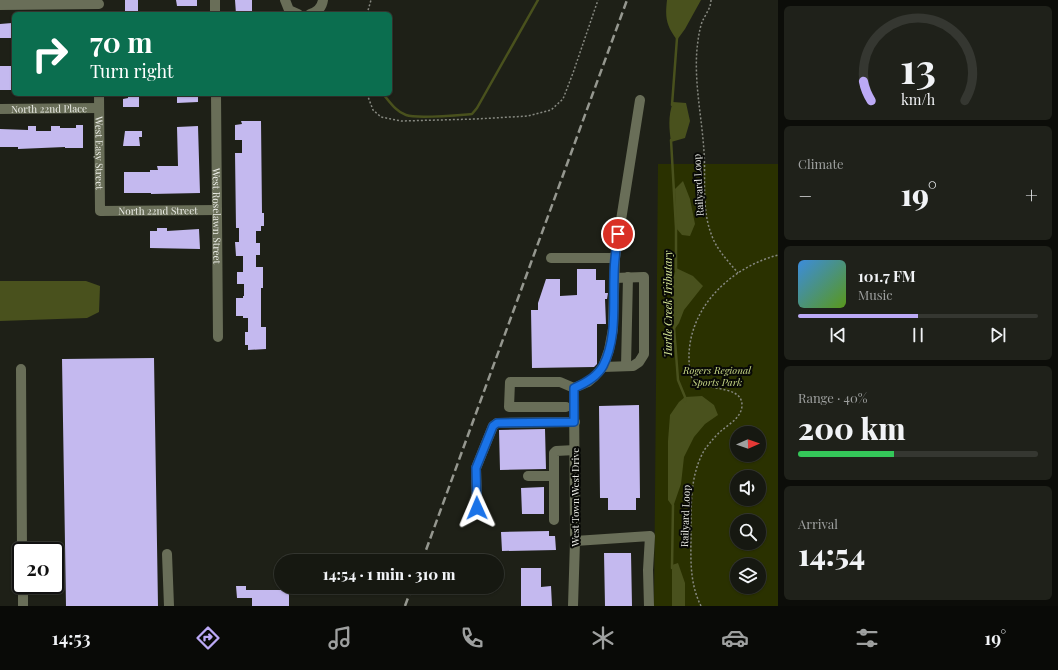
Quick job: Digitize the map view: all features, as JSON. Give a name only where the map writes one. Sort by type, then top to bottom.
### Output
[{"type":"street","points":[[215,0],[215,12]]},
{"type":"street","points":[[285,0],[289,10],[294,12]]},
{"type":"street","points":[[316,12],[323,4],[323,0]]},
{"type":"street","points":[[0,5],[99,6]]},
{"type":"street","name":"West Easy Street","points":[[99,96],[100,212]]},
{"type":"street","name":"West Roselawn Street","points":[[216,96],[218,337]]},
{"type":"street","points":[[566,407],[509,407],[510,382],[560,382],[574,388],[588,382],[603,367],[609,350],[612,329],[615,258],[640,100]]},
{"type":"street","name":"North 22nd Place","points":[[0,109],[99,108]]},
{"type":"street","name":"North 22nd Street","points":[[100,212],[217,210]]},
{"type":"street","points":[[551,258],[615,258]]},
{"type":"street","points":[[626,366],[628,277]]},
{"type":"street","points":[[603,367],[633,366],[639,362],[644,354],[644,277],[614,278]]},
{"type":"street","points":[[21,369],[22,542]]},
{"type":"street","name":"West Town West Drive","points":[[573,606],[575,540],[574,388]]},
{"type":"street","points":[[477,508],[476,468],[493,426],[497,423],[574,422]]},
{"type":"street","points":[[554,520],[554,453],[556,451],[575,450]]},
{"type":"street","points":[[528,476],[553,476]]},
{"type":"street","points":[[575,540],[650,536],[648,570],[649,606]]},
{"type":"street","points":[[167,554],[169,606]]},
{"type":"street","points":[[23,594],[23,606]]},
{"type":"path","points":[[368,12],[371,0]]},
{"type":"path","points":[[368,96],[373,110],[381,117],[401,121],[528,116],[551,110],[563,99],[598,0]]},
{"type":"path","name":"Railyard Loop","points":[[701,606],[694,589],[691,568],[691,506],[694,478],[698,461],[706,449],[721,431],[737,418],[742,406],[740,399],[735,394],[728,390],[708,386],[698,382],[690,373],[690,344],[693,329],[700,314],[709,298],[723,284],[738,273],[720,250],[712,236],[707,221],[705,204],[704,152],[696,76],[697,50],[702,23],[710,8],[711,0]]},
{"type":"path","points":[[738,273],[765,259],[778,255]]},
{"type":"green space","name":"Rogers Regional Sports Park","points":[[658,164],[778,164],[778,606],[654,606]]},
{"type":"shaded area","points":[[667,0],[701,0],[685,29],[677,40],[667,21]]},
{"type":"shaded area","points":[[673,102],[686,103],[690,121],[685,138],[671,142],[669,122]]},
{"type":"shaded area","points":[[683,181],[690,199],[695,224],[690,236],[682,235],[676,228],[675,189]]},
{"type":"shaded area","points":[[676,268],[693,276],[703,286],[684,310],[679,323],[674,330],[671,315],[671,299],[672,283]]},
{"type":"shaded area","points":[[0,281],[86,281],[100,286],[99,312],[87,318],[0,321]]},
{"type":"shaded area","points":[[702,396],[714,405],[718,415],[705,424],[694,437],[684,457],[681,484],[673,507],[668,500],[668,441],[670,415],[679,402],[685,397]]},
{"type":"shaded area","points":[[678,563],[685,583],[685,606],[672,606],[672,565]]},
{"type":"building","points":[[125,0],[138,0],[138,12],[125,12]]},
{"type":"building","points":[[176,0],[197,0],[197,6],[177,6]]},
{"type":"building","points":[[235,0],[252,0],[252,12],[236,12]]},
{"type":"building","points":[[12,23],[12,38],[0,38],[0,24]]},
{"type":"building","points":[[0,66],[12,66],[12,90],[0,90]]},
{"type":"building","points":[[128,96],[139,96],[139,107],[123,107],[123,99],[128,98]]},
{"type":"building","points":[[177,96],[198,96],[198,102],[177,103]]},
{"type":"building","points":[[241,121],[261,121],[262,213],[264,213],[264,226],[261,226],[261,231],[256,231],[256,243],[260,243],[260,255],[256,255],[256,267],[263,267],[263,288],[261,288],[261,327],[266,327],[266,349],[248,350],[248,345],[245,345],[245,332],[248,332],[248,318],[236,316],[236,298],[243,298],[244,296],[244,284],[237,284],[237,272],[243,272],[243,256],[236,256],[235,242],[239,242],[239,228],[236,228],[235,153],[242,153],[242,140],[235,140],[235,125],[242,124]]},
{"type":"building","points":[[76,125],[83,125],[83,148],[65,147],[18,149],[18,147],[0,147],[0,129],[28,130],[28,126],[36,126],[36,131],[51,131],[51,126],[60,126],[60,128],[76,128]]},
{"type":"building","points":[[198,126],[200,193],[124,193],[124,172],[150,172],[150,170],[158,170],[157,166],[178,166],[177,127]]},
{"type":"building","points":[[125,131],[142,131],[142,137],[139,137],[140,146],[123,146]]},
{"type":"building","points":[[157,228],[167,228],[167,231],[199,229],[200,249],[150,248],[150,231],[157,231]]},
{"type":"building","points":[[577,269],[596,269],[596,280],[605,280],[605,293],[608,293],[607,299],[605,299],[606,324],[597,324],[597,364],[594,367],[532,368],[531,310],[538,310],[538,303],[546,279],[560,279],[560,296],[577,295]]},
{"type":"building","points":[[154,358],[158,606],[66,606],[62,359]]},
{"type":"building","points":[[639,405],[640,498],[636,498],[636,510],[608,510],[608,498],[600,498],[599,406]]},
{"type":"building","points":[[545,429],[546,469],[500,470],[499,430]]},
{"type":"building","points":[[544,487],[544,514],[522,514],[521,488]]},
{"type":"building","points":[[549,531],[549,536],[555,536],[556,550],[502,551],[501,532]]},
{"type":"building","points":[[604,553],[631,553],[632,606],[605,606]]},
{"type":"building","points":[[521,568],[541,568],[541,587],[551,586],[552,606],[521,606]]},
{"type":"building","points":[[236,586],[246,586],[246,590],[274,590],[274,594],[289,594],[289,606],[252,606],[252,598],[237,598]]},
{"type":"waterway","points":[[385,96],[396,109],[402,114],[406,115],[428,117],[472,114],[477,108],[538,0]]},
{"type":"waterway","name":"Turtle Creek Tributary","points":[[672,105],[677,38]]},
{"type":"waterway","name":"Turtle Creek Tributary","points":[[671,140],[676,228],[676,270]]},
{"type":"waterway","name":"Turtle Creek Tributary","points":[[674,327],[678,380],[685,397],[685,401]]},
{"type":"waterway","name":"Turtle Creek Tributary","points":[[672,568],[673,505]]},
{"type":"railway","points":[[425,554],[627,0]]},
{"type":"railway","points":[[405,606],[409,594]]},
{"type":"route","points":[[477,508],[476,468],[493,426],[497,423],[574,422],[574,388],[588,382],[603,367],[609,350],[612,329],[615,258],[618,234]]}]
